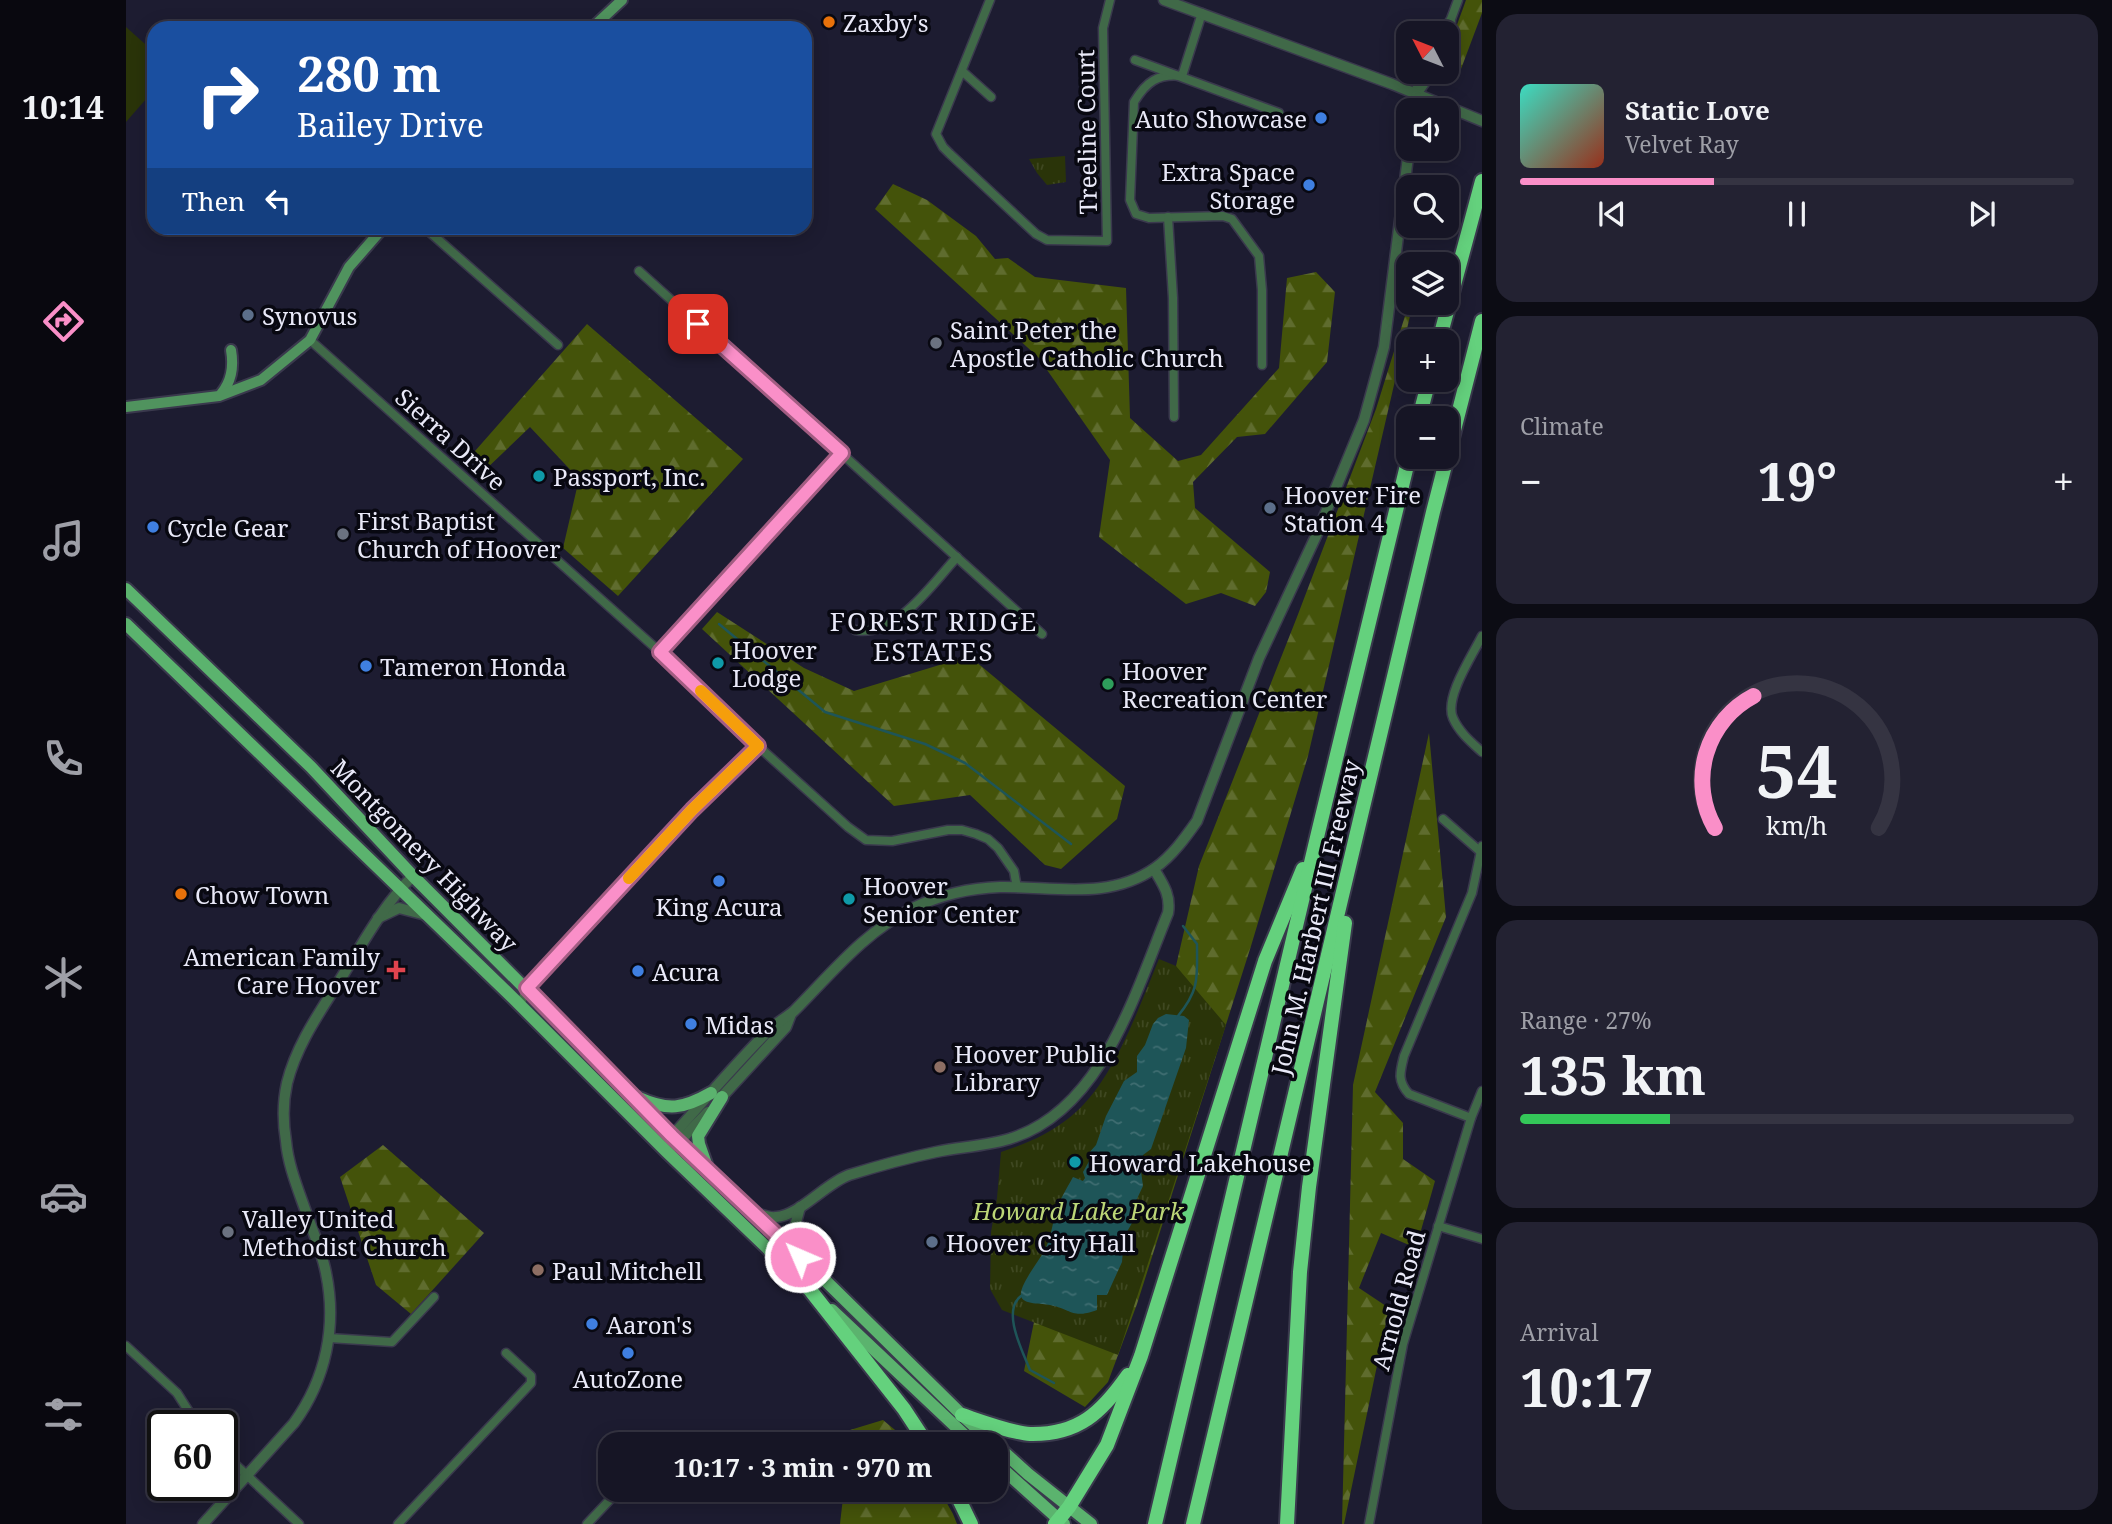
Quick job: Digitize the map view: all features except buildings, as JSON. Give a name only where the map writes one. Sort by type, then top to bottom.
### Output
[{"type":"highway","points":[[1442,329],[1482,181]]},
{"type":"highway","name":"John M. Harbert III Freeway","points":[[1193,1524],[1433,512],[1482,320]]},
{"type":"highway","name":"John M. Harbert III Freeway","points":[[1156,1521],[1406,469]]},
{"type":"highway","points":[[1059,1523],[1107,1445],[1141,1356],[1265,961],[1318,833]]},
{"type":"highway","points":[[1287,1524],[1300,1272],[1356,842]]},
{"type":"highway","points":[[807,1286],[919,1432]]},
{"type":"highway","points":[[962,1415],[1028,1434],[1055,1432],[1084,1423],[1111,1399],[1141,1356]]},
{"type":"highway","points":[[960,1502],[971,1524]]},
{"type":"main road","points":[[600,21],[622,0]]},
{"type":"main road","points":[[126,407],[219,396],[261,380],[310,340],[349,267],[377,235]]},
{"type":"main road","points":[[219,396],[228,386],[232,374],[231,350]]},
{"type":"main road","name":"Montgomery Highway","points":[[126,589],[311,767],[413,876],[676,1139],[981,1432]]},
{"type":"main road","name":"Montgomery Highway","points":[[126,624],[520,1005],[667,1152],[961,1432]]},
{"type":"main road","points":[[631,1094],[668,1108],[682,1107],[716,1095]]},
{"type":"main road","points":[[709,1171],[702,1156],[698,1136],[716,1095]]},
{"type":"main road","name":"Montgomery Highway","points":[[1008,1455],[1091,1524]]},
{"type":"main road","points":[[1008,1475],[1059,1523]]},
{"type":"street","name":"Treeline Court","points":[[990,0],[936,135],[943,147],[1036,234],[1047,240],[1107,241],[1103,28],[1110,0]]},
{"type":"street","points":[[1164,0],[1392,84],[1482,121]]},
{"type":"street","points":[[1451,19],[1458,0]]},
{"type":"street","points":[[1182,76],[1202,13]]},
{"type":"street","points":[[1135,60],[1279,113]]},
{"type":"street","points":[[962,71],[991,97]]},
{"type":"street","points":[[1182,76],[1168,74],[1157,77],[1141,90],[1134,102],[1130,200],[1136,214],[1149,218],[1223,216],[1232,219],[1259,257],[1262,365]]},
{"type":"street","points":[[1416,96],[1417,84]]},
{"type":"street","points":[[1416,96],[1426,84]]},
{"type":"street","points":[[667,1152],[771,1028],[791,1014],[862,942],[908,911],[961,891],[998,887],[1087,891],[1123,884],[1153,869],[1171,855],[1197,821],[1259,658],[1316,536],[1364,420],[1384,347],[1407,161]]},
{"type":"street","points":[[1168,217],[1173,298],[1174,418]]},
{"type":"street","points":[[433,235],[558,345]]},
{"type":"street","points":[[639,271],[1042,634]]},
{"type":"street","name":"Sierra Drive","points":[[310,340],[660,652],[848,827],[866,839],[892,841],[948,830],[975,834],[988,839],[998,848],[1014,871],[1017,888]]},
{"type":"street","points":[[660,652],[842,453]]},
{"type":"street","points":[[855,630],[874,630],[895,621],[957,557]]},
{"type":"street","points":[[1482,636],[1451,702],[1451,716],[1460,731],[1482,752]]},
{"type":"street","points":[[520,1005],[527,988],[692,810],[758,746]]},
{"type":"street","points":[[1443,819],[1481,850],[1472,893],[1404,1056],[1399,1075],[1402,1086],[1409,1094],[1471,1118]]},
{"type":"street","points":[[754,1212],[775,1218],[800,1207],[840,1178],[936,1152],[1009,1139],[1032,1130],[1056,1115],[1086,1086],[1118,1034],[1168,913],[1168,894],[1153,869]]},
{"type":"street","points":[[203,1524],[289,1429],[305,1408],[320,1377],[329,1338],[330,1292],[326,1270],[288,1155],[285,1140],[287,1083],[302,1042],[378,918],[399,889],[413,876]]},
{"type":"street","points":[[378,918],[399,908],[426,915]]},
{"type":"street","name":"Arnold Road","points":[[1369,1524],[1403,1344],[1471,1118],[1482,1091]]},
{"type":"street","points":[[800,1207],[794,1230],[800,1257]]},
{"type":"street","points":[[1438,1226],[1482,1239]]},
{"type":"street","points":[[329,1338],[392,1342],[434,1297]]},
{"type":"street","points":[[126,1346],[177,1393],[188,1410]]},
{"type":"street","points":[[398,1524],[531,1383],[530,1376],[506,1353]]},
{"type":"street","points":[[238,1467],[299,1524]]},
{"type":"street","points":[[587,1524],[608,1502]]},
{"type":"green space","points":[[1466,0],[1482,0],[1482,13],[1460,72],[1460,21]]},
{"type":"green space","points":[[126,27],[147,46],[147,98],[126,122]]},
{"type":"green space","points":[[1065,156],[1066,182],[1047,185],[1029,159]]},
{"type":"green space","points":[[893,184],[927,200],[976,236],[995,259],[1008,258],[1035,277],[1126,288],[1130,418],[1178,461],[1201,455],[1279,368],[1287,278],[1316,272],[1335,292],[1327,362],[1265,434],[1237,437],[1193,482],[1195,508],[1270,572],[1266,592],[1255,606],[1221,593],[1186,604],[1099,537],[1110,460],[1038,357],[875,209]]},
{"type":"green space","points":[[1405,315],[1410,315],[1407,329],[1401,329]]},
{"type":"green space","points":[[587,324],[743,459],[618,596],[563,548],[579,479],[530,427],[484,471],[468,459]]},
{"type":"green space","points":[[1396,345],[1396,376],[1308,756],[1251,946],[1137,1304],[1108,1382],[1085,1407],[1024,1371],[1038,1302],[1189,1020],[1176,966],[1199,866],[1376,409]]},
{"type":"green space","points":[[717,612],[804,668],[854,691],[969,656],[1125,786],[1117,819],[1061,869],[1045,865],[970,795],[894,806],[702,629]]},
{"type":"green space","points":[[1429,733],[1446,917],[1375,1092],[1403,1123],[1403,1159],[1435,1181],[1416,1248],[1381,1233],[1359,1288],[1389,1308],[1342,1524],[1353,1085]]},
{"type":"green space","name":"Howard Lake Park","points":[[1159,959],[1176,966],[1226,1025],[1118,1355],[1002,1310],[990,1289],[991,1232],[1001,1152],[1028,1142],[1061,1124],[1085,1103],[1099,1086],[1123,1044]]},
{"type":"green space","points":[[383,1145],[484,1233],[411,1314],[376,1285],[340,1177]]},
{"type":"green space","points":[[883,1420],[898,1432],[850,1432]]},
{"type":"green space","points":[[843,1502],[946,1502],[957,1524],[840,1524]]},
{"type":"water","points":[[1166,1014],[1184,1016],[1189,1020],[1186,1048],[1151,1149],[1143,1155],[1140,1164],[1143,1186],[1135,1203],[1136,1216],[1124,1237],[1122,1262],[1107,1295],[1097,1295],[1097,1310],[1082,1314],[1025,1301],[1021,1296],[1023,1286],[1046,1248],[1062,1198],[1073,1177],[1083,1181],[1085,1178],[1083,1172],[1092,1156],[1088,1154],[1096,1145],[1106,1116],[1124,1081],[1137,1072],[1137,1056],[1145,1045],[1153,1024]]},
{"type":"waterway","points":[[719,624],[825,712],[925,744],[965,763],[1071,844]]},
{"type":"waterway","points":[[1178,1016],[1194,990],[1197,975],[1197,944],[1183,926]]},
{"type":"waterway","points":[[1021,1296],[1013,1311],[1019,1343],[1030,1370],[1054,1383]]},
{"type":"slow traffic","points":[[629,878],[692,810],[758,746],[701,691]]},
{"type":"place","name":"Zaxby's","points":[[829,22]]},
{"type":"place","name":"Auto Showcase","points":[[1321,118]]},
{"type":"place","name":"Extra Space Storage","points":[[1309,185]]},
{"type":"place","name":"Synovus","points":[[248,315]]},
{"type":"place","name":"Saint Peter the Apostle Catholic Church","points":[[936,343]]},
{"type":"place","name":"Passport, Inc.","points":[[539,476]]},
{"type":"place","name":"Hoover Fire Station 4","points":[[1270,508]]},
{"type":"place","name":"Cycle Gear","points":[[153,527]]},
{"type":"place","name":"First Baptist Church of Hoover","points":[[343,534]]},
{"type":"place","name":"Hoover Lodge","points":[[718,663]]},
{"type":"place","name":"Tameron Honda","points":[[366,666]]},
{"type":"place","name":"Hoover Recreation Center","points":[[1108,684]]},
{"type":"place","name":"King Acura","points":[[719,881]]},
{"type":"place","name":"Chow Town","points":[[181,894]]},
{"type":"place","name":"Hoover Senior Center","points":[[849,899]]},
{"type":"place","name":"American Family Care Hoover","points":[[396,970]]},
{"type":"place","name":"Acura","points":[[638,971]]},
{"type":"place","name":"Midas","points":[[691,1024]]},
{"type":"place","name":"Hoover Public Library","points":[[940,1067]]},
{"type":"place","name":"Howard Lakehouse","points":[[1075,1162]]},
{"type":"place","name":"Valley United Methodist Church","points":[[228,1232]]},
{"type":"place","name":"Hoover City Hall","points":[[932,1242]]},
{"type":"place","name":"Paul Mitchell","points":[[538,1270]]},
{"type":"place","name":"Aaron's","points":[[592,1324]]},
{"type":"place","name":"AutoZone","points":[[628,1353]]},
{"type":"district","name":"FOREST RIDGE ESTATES","points":[[934,636]]},
{"type":"route","points":[[698,324],[842,453],[660,652],[758,746],[692,810],[527,988],[672,1136],[800,1257]]}]
